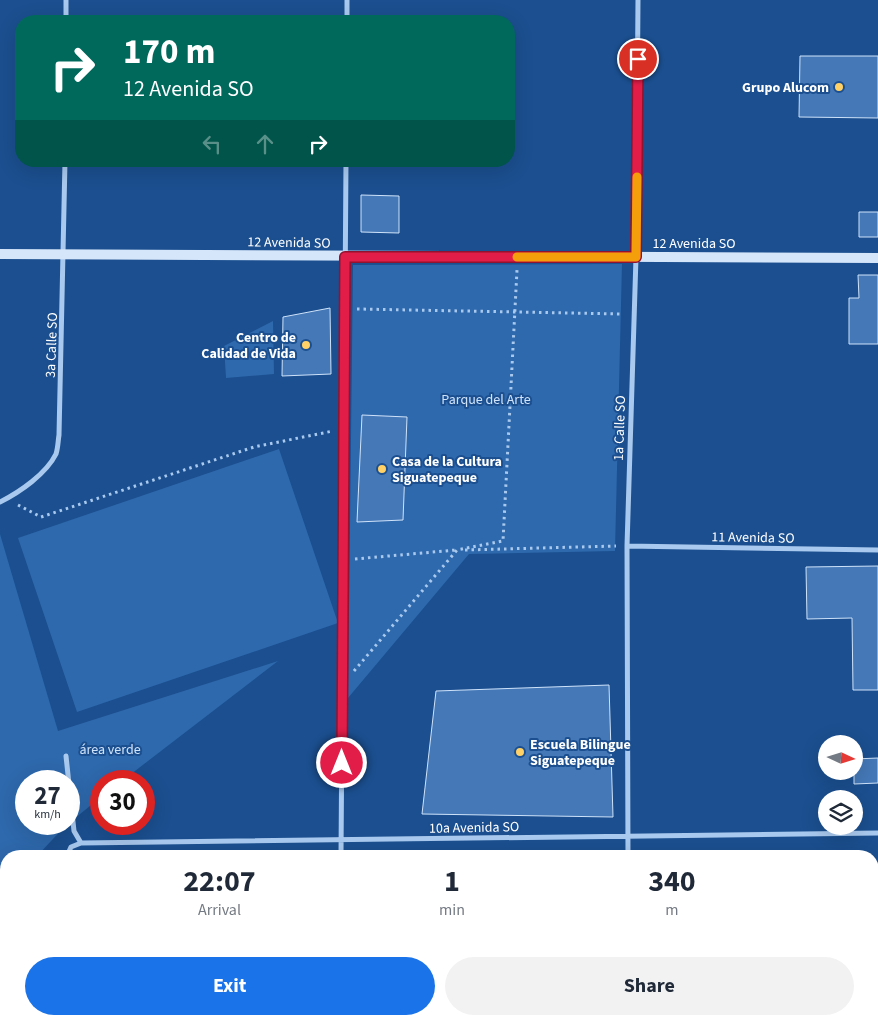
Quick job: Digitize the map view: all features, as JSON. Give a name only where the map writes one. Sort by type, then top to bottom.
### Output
[{"type":"street","points":[[66,0],[66,15]]},
{"type":"street","points":[[347,0],[347,15]]},
{"type":"street","name":"1a Calle SO","points":[[628,850],[627,546],[636,257],[638,0]]},
{"type":"street","name":"3a Calle SO","points":[[0,502],[39,475],[50,464],[57,452],[65,254],[66,167]]},
{"type":"street","points":[[341,850],[346,167]]},
{"type":"street","name":"12 Avenida SO","points":[[0,254],[878,258]]},
{"type":"street","name":"11 Avenida SO","points":[[627,546],[878,550]]},
{"type":"street","points":[[66,756],[74,830],[81,843]]},
{"type":"street","name":"10a Avenida SO","points":[[70,850],[71,847],[81,843],[878,833]]},
{"type":"path","points":[[342,686],[457,550],[503,540],[518,257]]},
{"type":"path","points":[[344,308],[634,314]]},
{"type":"path","points":[[7,498],[41,517],[254,447],[344,429]]},
{"type":"path","points":[[342,560],[457,550],[627,546]]},
{"type":"green space","name":"Parque del Arte","points":[[622,264],[615,551],[469,554],[348,698],[353,265]]},
{"type":"green space","points":[[273,321],[274,374],[226,378],[224,346]]},
{"type":"green space","points":[[279,449],[338,623],[77,712],[18,538]]},
{"type":"green space","name":"área verde","points":[[0,534],[58,731],[278,661],[136,770],[90,770],[90,806],[80,814],[80,770],[15,770],[15,835],[57,835],[43,850],[0,850]]},
{"type":"building","name":"Grupo Alucom","points":[[800,56],[878,56],[878,118],[799,117]]},
{"type":"building","points":[[361,195],[399,196],[399,233],[361,232]]},
{"type":"building","points":[[859,212],[878,212],[878,237],[859,237]]},
{"type":"building","points":[[858,275],[878,275],[878,344],[849,344],[849,298],[859,298]]},
{"type":"building","name":"Centro de Calidad de Vida","points":[[330,308],[331,374],[282,376],[283,317]]},
{"type":"building","name":"Casa de la Cultura Siguatepeque","points":[[362,415],[407,417],[403,520],[357,522]]},
{"type":"building","points":[[878,566],[878,690],[853,690],[852,618],[807,619],[806,567]]},
{"type":"building","name":"Escuela Bilingue Siguatepeque","points":[[609,685],[613,817],[422,814],[436,691]]},
{"type":"building","points":[[878,758],[878,783],[854,784],[854,780],[863,780],[863,759]]},
{"type":"slow traffic","points":[[517,257],[636,257],[637,177]]},
{"type":"place","name":"Grupo Alucom","points":[[839,87]]},
{"type":"place","name":"Centro de Calidad de Vida","points":[[306,345]]},
{"type":"place","name":"Casa de la Cultura Siguatepeque","points":[[382,469]]},
{"type":"place","name":"Escuela Bilingue Siguatepeque","points":[[520,752]]},
{"type":"route","points":[[342,763],[345,257],[636,257],[638,59]]}]
